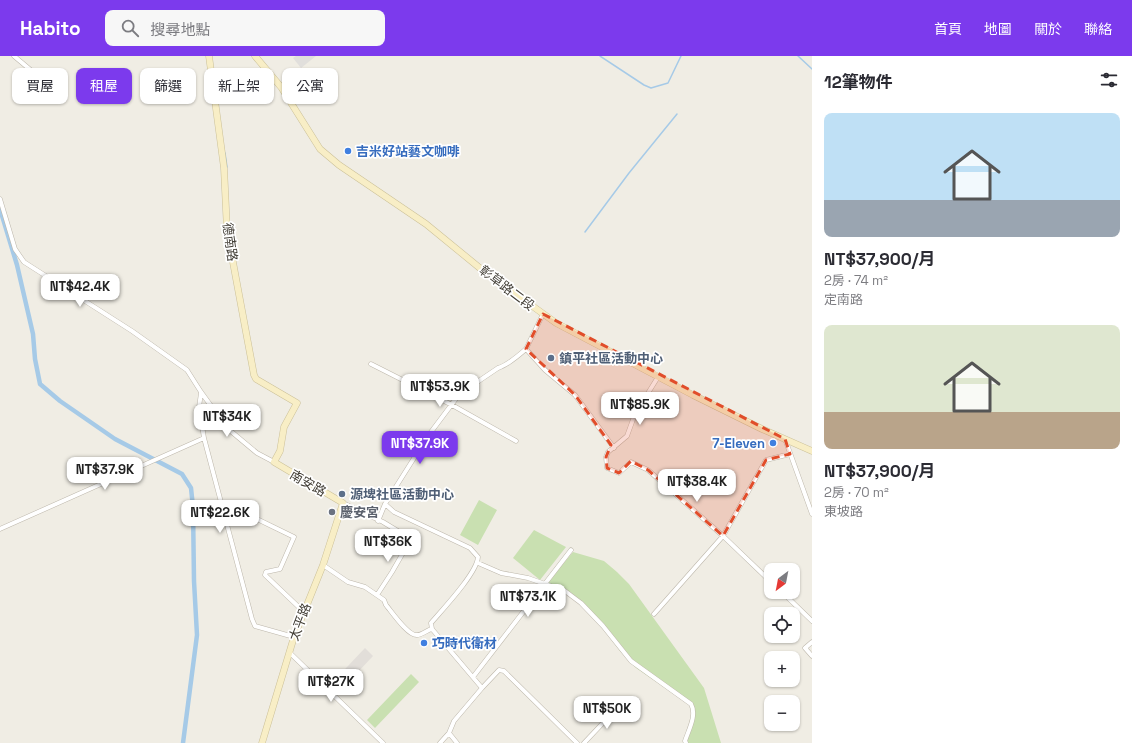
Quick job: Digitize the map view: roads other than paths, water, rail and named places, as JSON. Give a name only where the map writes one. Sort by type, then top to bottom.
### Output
[{"type":"street","points":[[14,56],[28,68]]},
{"type":"street","name":"德南路","points":[[209,56],[224,168],[227,230],[254,375],[256,379],[296,403],[284,427],[280,452],[274,462]]},
{"type":"street","name":"彰草路二段","points":[[255,56],[281,87],[307,130],[328,156],[426,224],[481,269],[543,314],[556,323],[658,377],[762,429],[812,451]]},
{"type":"street","points":[[0,199],[15,249],[24,262],[132,331],[187,370],[227,428],[257,453],[274,462]]},
{"type":"street","points":[[378,521],[385,504],[428,436],[452,405],[464,391],[498,368],[504,366],[526,349],[543,314]]},
{"type":"street","points":[[526,349],[545,370],[575,395],[614,448]]},
{"type":"street","points":[[371,364],[452,405],[516,441]]},
{"type":"street","points":[[658,377],[636,414],[627,436],[608,452],[606,457],[607,468],[619,473],[631,462],[648,470],[723,536],[764,575]]},
{"type":"street","points":[[201,392],[199,407],[204,438],[252,619],[255,626],[294,637]]},
{"type":"street","points":[[0,529],[204,438]]},
{"type":"street","points":[[785,439],[812,514]]},
{"type":"street","points":[[654,614],[723,536],[766,460],[790,454]]},
{"type":"street","name":"南安路","points":[[274,462],[343,503]]},
{"type":"street","points":[[343,503],[411,539],[377,595]]},
{"type":"street","name":"太平路","points":[[262,743],[294,637],[323,565],[343,503]]},
{"type":"street","points":[[385,504],[394,512],[470,548],[478,557],[478,563],[460,588],[431,623],[432,629],[482,688]]},
{"type":"street","points":[[221,506],[247,514],[294,537],[280,568],[266,572],[265,575],[304,612]]},
{"type":"street","points":[[473,676],[571,550]]},
{"type":"street","points":[[478,563],[501,573],[528,578],[565,591],[581,603],[603,626],[631,661],[691,704],[694,709],[694,716],[685,741],[686,743]]},
{"type":"street","points":[[323,565],[348,582],[365,587],[384,600],[386,605],[413,635],[420,635],[427,630],[432,629]]},
{"type":"street","points":[[789,599],[812,621]]},
{"type":"street","points":[[812,642],[805,648],[812,656]]},
{"type":"street","points":[[290,652],[383,743]]},
{"type":"street","points":[[440,743],[449,733],[454,721],[499,670],[504,671],[577,743]]},
{"type":"street","points":[[584,743],[619,706]]},
{"type":"street","points":[[449,733],[457,743]]},
{"type":"waterway","points":[[600,56],[651,88],[668,83],[681,56]]},
{"type":"waterway","points":[[798,56],[812,69]]},
{"type":"waterway","points":[[585,232],[629,173],[677,114]]},
{"type":"waterway","points":[[225,153],[227,167]]},
{"type":"waterway","points":[[0,209],[17,265],[33,334],[35,359],[40,384],[60,401],[115,439],[182,474],[191,488],[193,507],[194,581],[197,635],[183,743]]},
{"type":"place","name":"吉米好站藝文咖啡","points":[[348,151]]},
{"type":"place","name":"鎮平社區活動中心","points":[[551,358]]},
{"type":"place","name":"7-Eleven","points":[[773,443]]},
{"type":"place","name":"源埤社區活動中心","points":[[342,494]]},
{"type":"place","name":"慶安宮","points":[[332,512]]},
{"type":"place","name":"巧時代衛材","points":[[424,643]]}]
